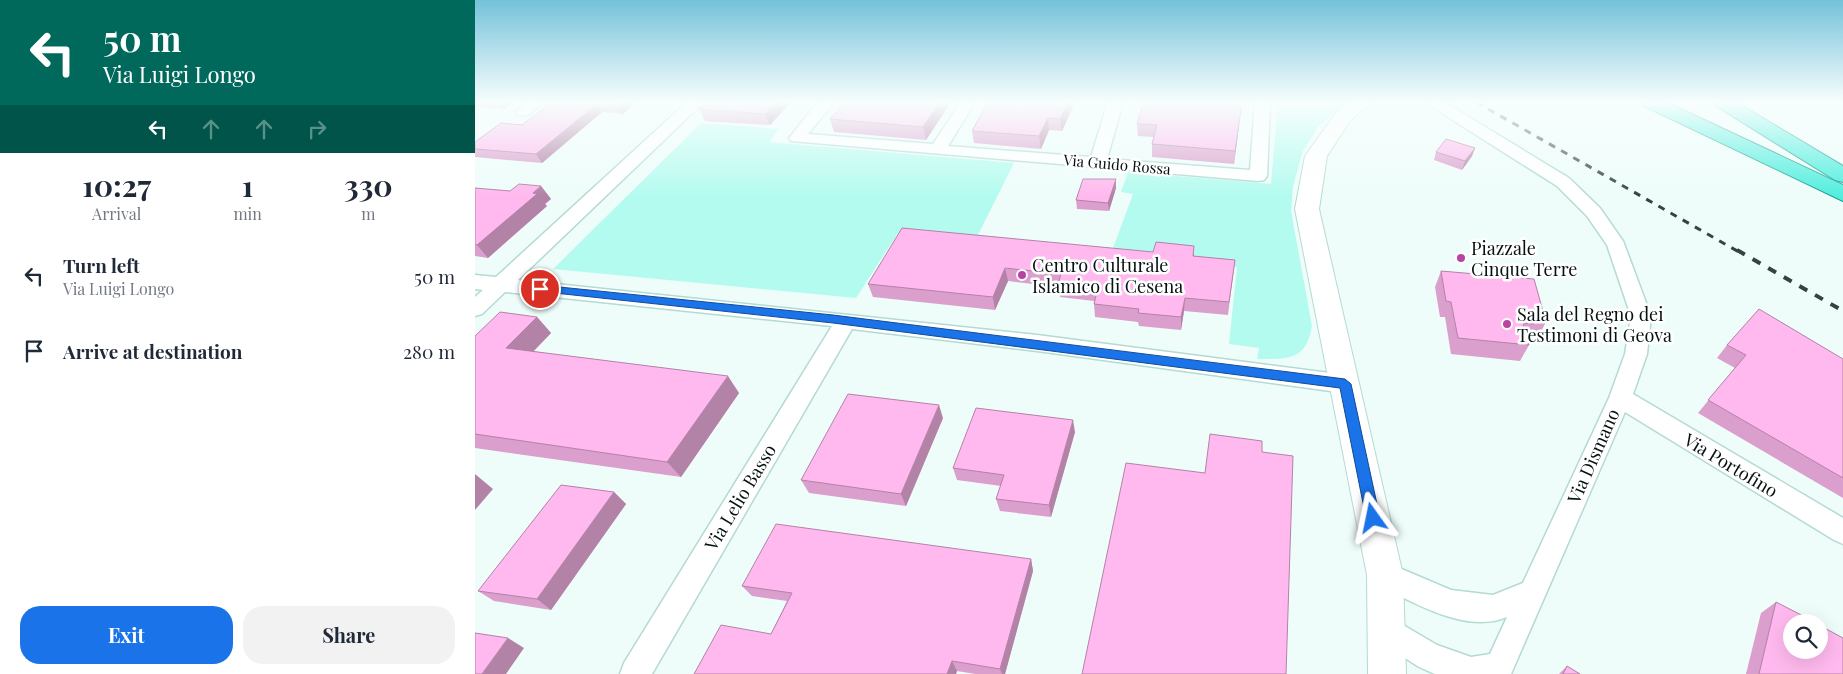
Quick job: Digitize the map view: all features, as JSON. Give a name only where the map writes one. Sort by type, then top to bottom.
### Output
[{"type":"highway","points":[[1717,133],[1843,194]]},
{"type":"highway","points":[[1775,133],[1843,175]]},
{"type":"highway","points":[[1799,133],[1843,160]]},
{"type":"main road","points":[[1332,133],[1317,156],[1307,209],[1385,575],[1387,674]]},
{"type":"street","points":[[475,309],[662,133]]},
{"type":"street","name":"Via Guido Rossa","points":[[801,133],[797,138],[1258,176],[1261,133]]},
{"type":"street","points":[[937,150],[948,133]]},
{"type":"street","points":[[1097,163],[1106,133]]},
{"type":"street","name":"Via Dismano","points":[[1386,629],[1429,658],[1471,672],[1498,671],[1531,593],[1620,398],[1636,354],[1641,316],[1616,245],[1594,212],[1563,182],[1485,133]]},
{"type":"street","points":[[475,282],[1055,345],[1345,384]]},
{"type":"street","name":"Via Lelio Basso","points":[[635,674],[845,321]]},
{"type":"street","name":"Via Portofino","points":[[1620,398],[1843,532]]},
{"type":"street","points":[[1385,575],[1450,604],[1493,609],[1531,593]]},
{"type":"green space","points":[[690,133],[776,133],[769,142],[1014,163],[975,241],[898,233],[856,298],[553,269]]},
{"type":"green space","points":[[1275,133],[1314,133],[1303,151],[1293,186],[1291,211],[1312,326],[1305,346],[1294,356],[1278,359],[1257,359],[1259,348],[1229,344],[1237,267],[1110,256],[1133,194],[1121,192],[1128,172],[1271,184]]},
{"type":"building","points":[[487,133],[561,133],[536,154],[475,149],[475,142]]},
{"type":"building","points":[[1005,133],[1040,133],[1039,136]]},
{"type":"building","points":[[1155,133],[1238,133],[1235,151],[1152,144]]},
{"type":"building","points":[[1446,139],[1475,148],[1465,161],[1436,152]]},
{"type":"building","points":[[1083,179],[1116,179],[1108,203],[1076,200]]},
{"type":"building","points":[[519,184],[541,186],[533,193],[537,194],[475,245],[475,188],[510,191]]},
{"type":"building","points":[[902,228],[1153,252],[1156,242],[1194,246],[1193,256],[1235,260],[1229,302],[1185,298],[1181,317],[1138,313],[1139,309],[1094,304],[1098,288],[1058,284],[1061,274],[1005,268],[993,297],[868,284]]},
{"type":"building","points":[[1441,271],[1534,279],[1546,322],[1533,320],[1534,324],[1523,323],[1529,345],[1458,338],[1451,302],[1446,301]]},
{"type":"building","points":[[1759,309],[1843,359],[1843,478],[1708,400],[1746,355],[1727,345]]},
{"type":"building","points":[[500,312],[537,317],[506,348],[728,376],[667,462],[475,434],[475,336]]},
{"type":"building","points":[[848,394],[939,405],[901,494],[801,480]]},
{"type":"building","points":[[976,408],[1073,420],[1049,505],[996,499],[1004,475],[953,468]]},
{"type":"building","points":[[1210,434],[1262,441],[1262,452],[1293,456],[1286,674],[1082,674],[1126,463],[1205,473]]},
{"type":"building","points":[[561,485],[614,492],[537,599],[478,591]]},
{"type":"building","points":[[776,524],[1031,559],[1000,669],[952,661],[947,674],[694,674],[721,625],[771,634],[792,593],[742,586]]},
{"type":"building","points":[[1776,602],[1799,614],[1783,614],[1783,659],[1828,659],[1828,630],[1843,638],[1843,674],[1759,674]]},
{"type":"building","points":[[475,633],[508,638],[482,674],[475,674]]},
{"type":"building","points":[[1567,666],[1580,674],[1563,674]]},
{"type":"railway","points":[[1531,133],[1739,252]]},
{"type":"railway","points":[[1737,250],[1843,311]]},
{"type":"place","name":"Piazzale Cinque Terre","points":[[1461,258]]},
{"type":"place","name":"Centro Culturale Islamico di Cesena","points":[[1022,275]]},
{"type":"place","name":"Sala del Regno dei Testimoni di Geova","points":[[1507,324]]},
{"type":"route","points":[[540,289],[833,319],[1051,345],[1345,384],[1373,518]]}]
